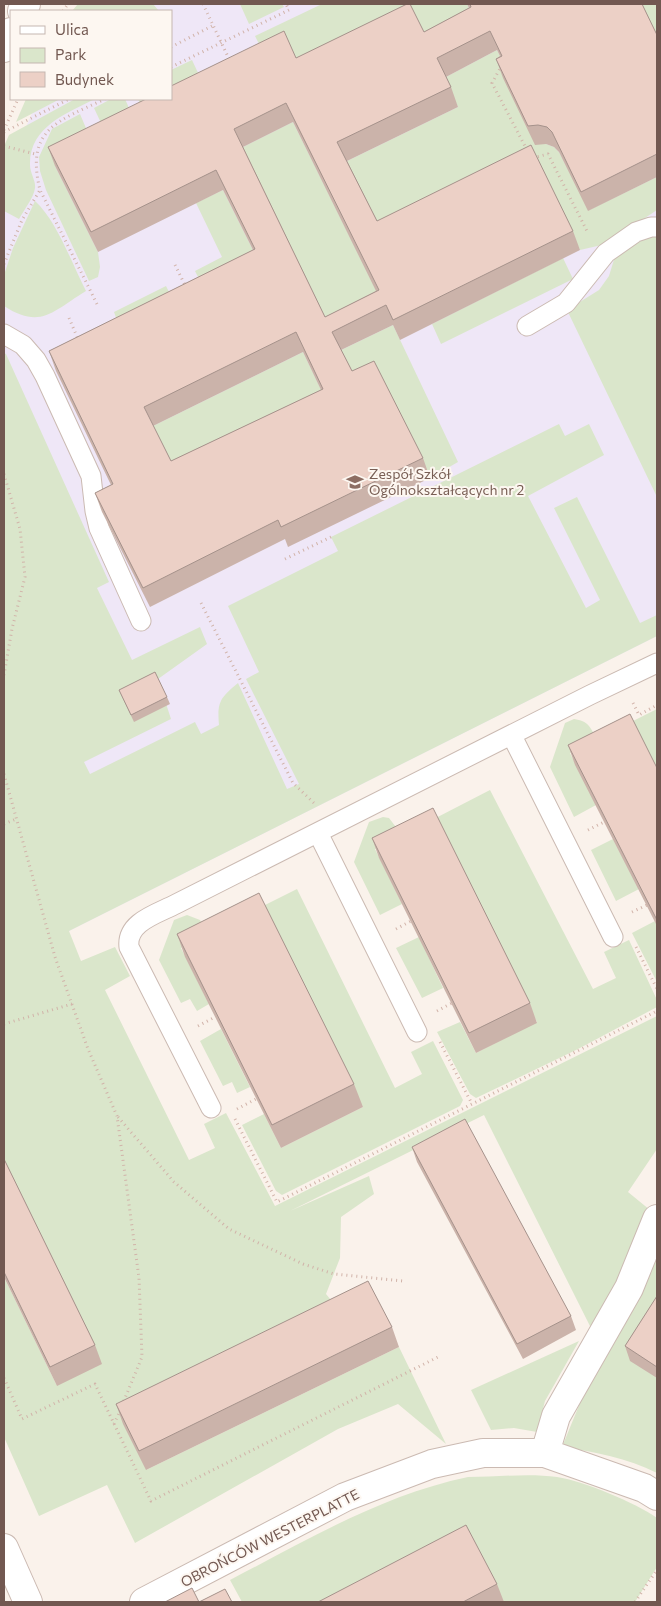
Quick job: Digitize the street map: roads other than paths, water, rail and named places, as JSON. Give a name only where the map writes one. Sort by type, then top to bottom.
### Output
[{"type":"street","points":[[4,48],[10,34]]},
{"type":"street","points":[[546,1453],[556,1416],[629,1288],[657,1219]]},
{"type":"street","name":"OBROŃCÓW WESTERPLATTE","points":[[144,1602],[345,1497],[432,1464],[483,1454],[546,1453],[644,1488],[657,1496]]},
{"type":"street","points":[[4,1548],[28,1602]]},
{"type":"lane","points":[[527,326],[566,303],[601,259],[636,232],[657,227]]},
{"type":"lane","points":[[4,334],[23,345],[36,360],[45,376],[91,476],[99,528],[141,621]]},
{"type":"lane","points":[[211,1108],[132,955],[129,947],[130,934],[137,924],[590,695],[657,664]]},
{"type":"lane","points":[[512,736],[613,937]]},
{"type":"lane","points":[[323,831],[417,1032]]},
{"type":"place","name":"Zespół Szkół Ogólnokształcących nr 2","points":[[355,482]]}]
